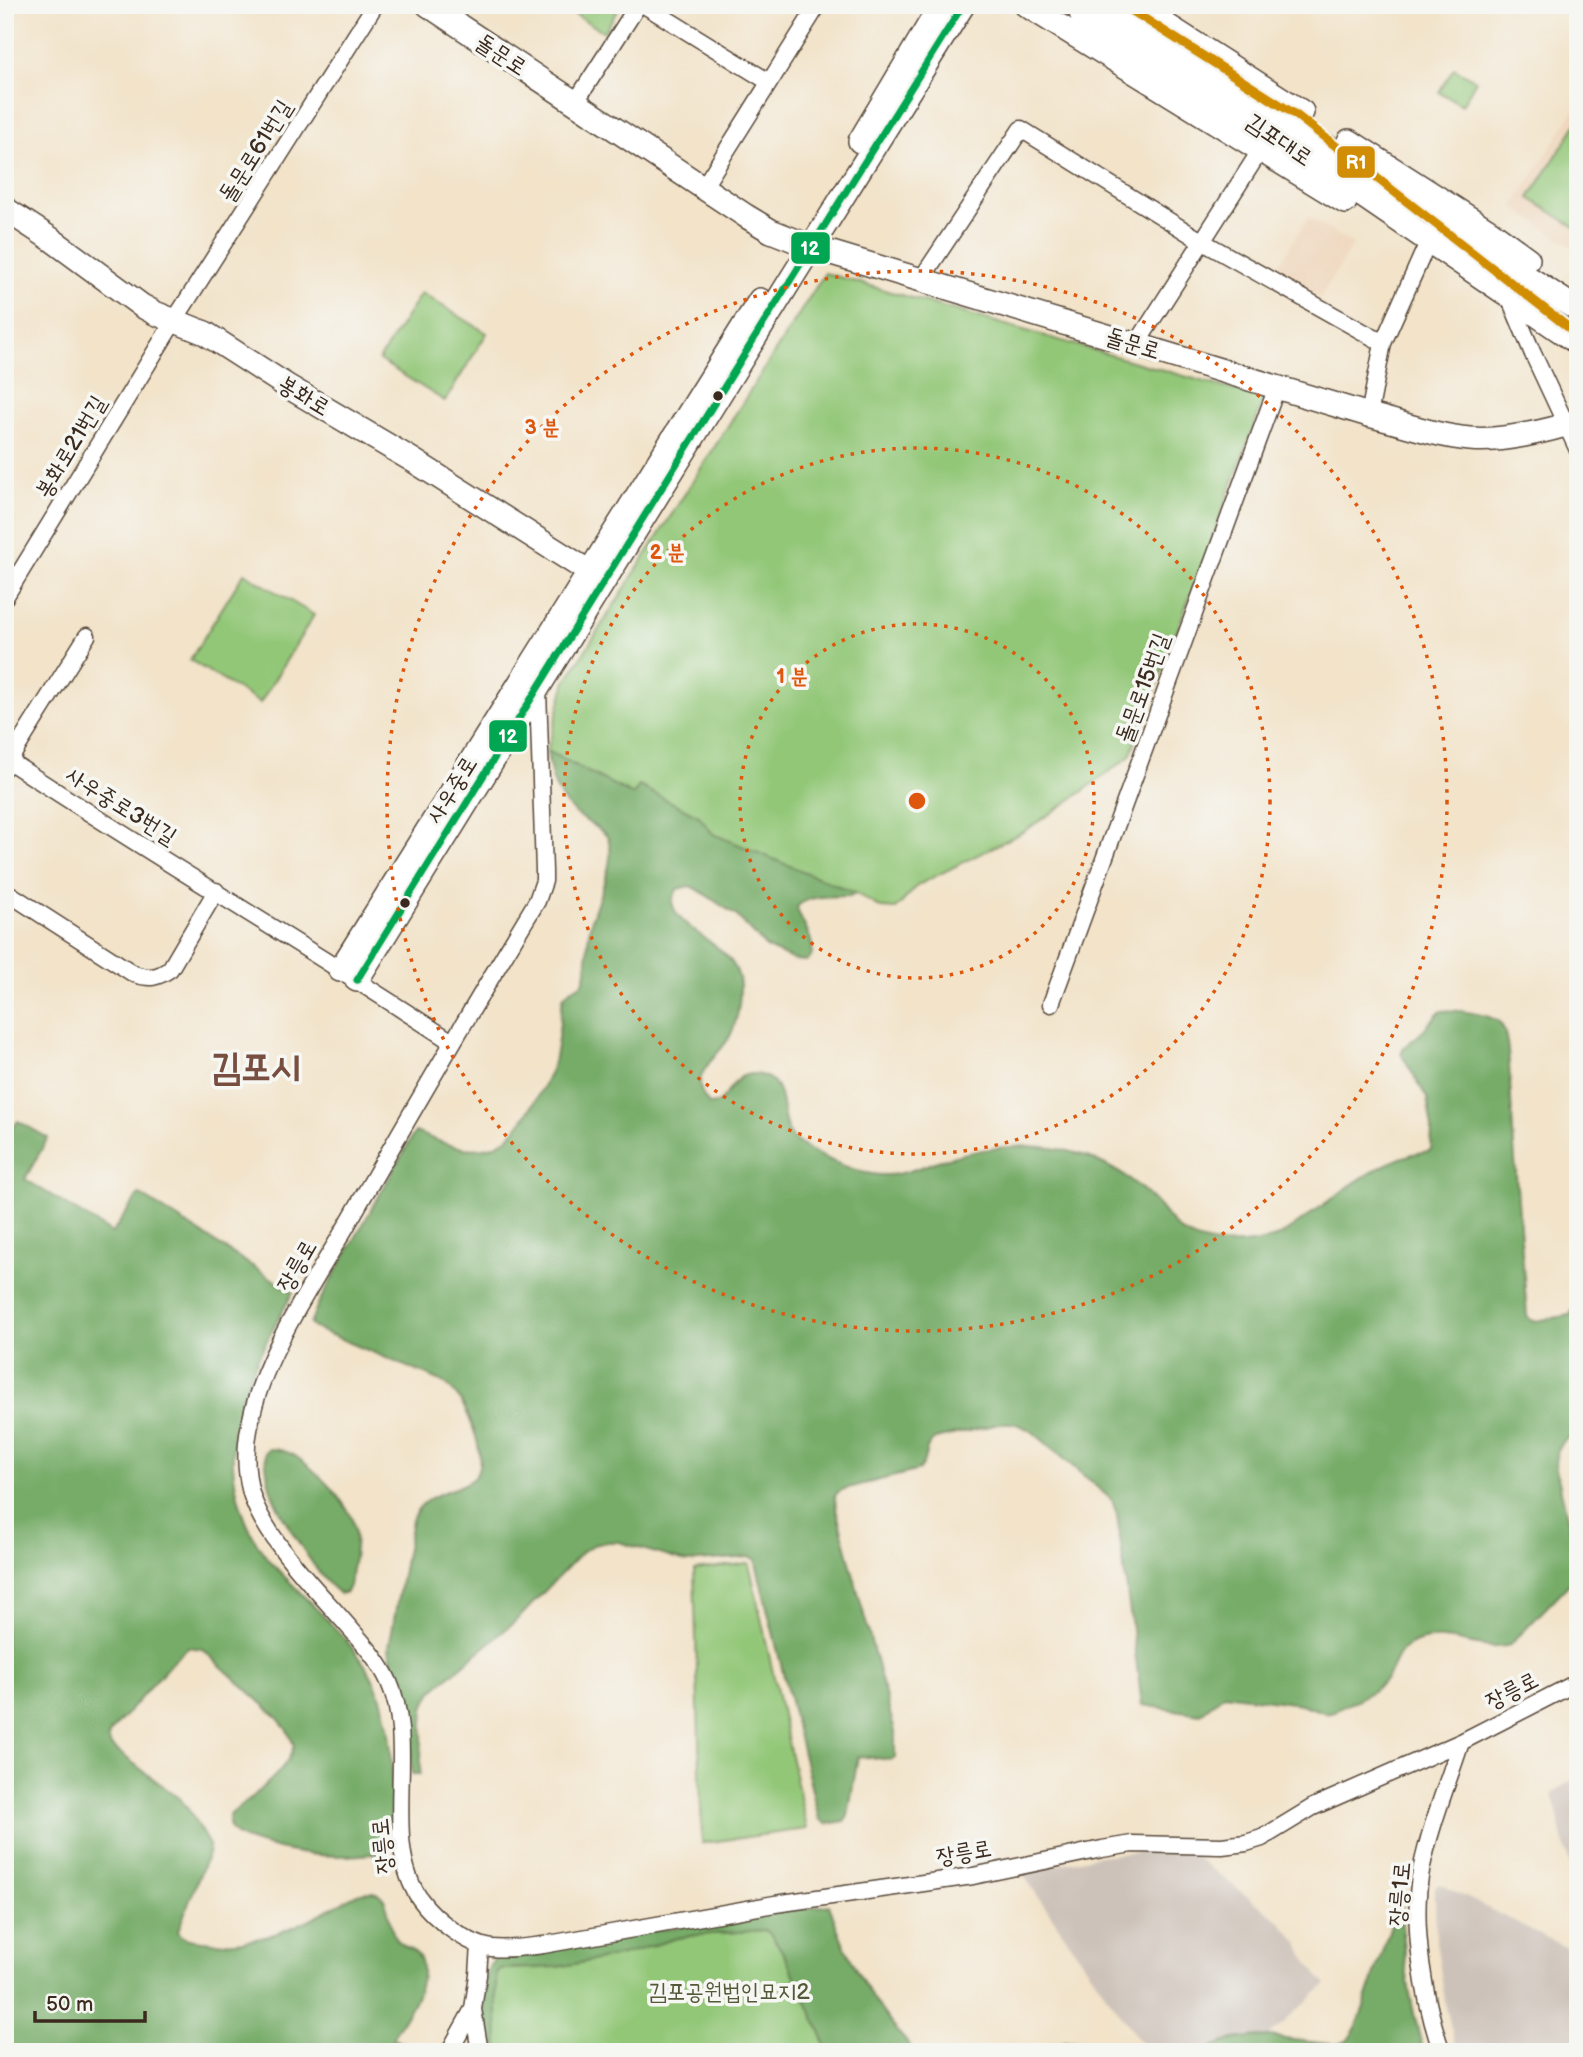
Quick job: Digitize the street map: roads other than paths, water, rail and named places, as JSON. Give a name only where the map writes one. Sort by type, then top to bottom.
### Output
[{"type":"street","name":"돌문로61번길","points":[[174,321],[375,5]]},
{"type":"street","name":"돌문로","points":[[428,5],[771,231],[805,244],[1369,415],[1469,439],[1488,440],[1572,423]]},
{"type":"street","points":[[575,103],[641,5],[769,82]]},
{"type":"street","points":[[704,188],[817,5]]},
{"type":"street","name":"사우중로","points":[[805,244],[941,5]]},
{"type":"street","name":"사우중로","points":[[349,975],[805,244],[963,5]]},
{"type":"street","points":[[1026,5],[1078,13],[1260,151],[1425,249],[1502,291],[1533,354],[1572,423],[1578,450]]},
{"type":"street","points":[[1135,5],[1491,232],[1578,297]]},
{"type":"street","name":"김포대로","points":[[1078,13],[1245,116],[1578,343]]},
{"type":"street","name":"김포대로","points":[[1078,13],[1300,129],[1578,310]]},
{"type":"street","points":[[920,281],[1021,129],[1203,242],[1383,343]]},
{"type":"street","points":[[1136,345],[1260,151]]},
{"type":"street","name":"봉화로","points":[[5,209],[142,306],[205,333],[596,577]]},
{"type":"street","points":[[1369,415],[1383,343],[1425,249]]},
{"type":"street","name":"봉화로21번길","points":[[5,597],[174,321]]},
{"type":"street","name":"돌문로15번길","points":[[1051,1004],[1277,387]]},
{"type":"street","name":"사우중로","points":[[349,975],[538,688],[596,577]]},
{"type":"street","points":[[7,764],[87,636]]},
{"type":"street","name":"장릉로","points":[[538,688],[544,881],[537,901],[452,1042],[293,1318],[254,1404],[246,1450],[247,1474],[261,1517],[289,1557],[372,1654],[391,1686],[399,1720],[403,1854],[406,1870],[411,1885],[434,1915],[451,1929],[480,1945],[512,1948],[543,1945],[775,1904],[973,1876],[1132,1844],[1222,1846],[1246,1843],[1262,1838],[1313,1807],[1461,1742],[1578,1682]]},
{"type":"street","name":"사우중로3번길","points":[[7,764],[216,891],[452,1042]]},
{"type":"street","points":[[5,891],[134,974],[147,978],[158,977],[170,969],[216,891]]},
{"type":"street","name":"장릉1로","points":[[1441,2052],[1424,1975],[1418,1893],[1427,1847],[1461,1742]]},
{"type":"street","points":[[449,2052],[472,2009],[480,1945]]},
{"type":"street","points":[[472,2009],[480,2052]]},
{"type":"district","name":"김포시","points":[[256,1068]]},
{"type":"park label","name":"김포공원법인묘지2","points":[[729,1992]]}]
